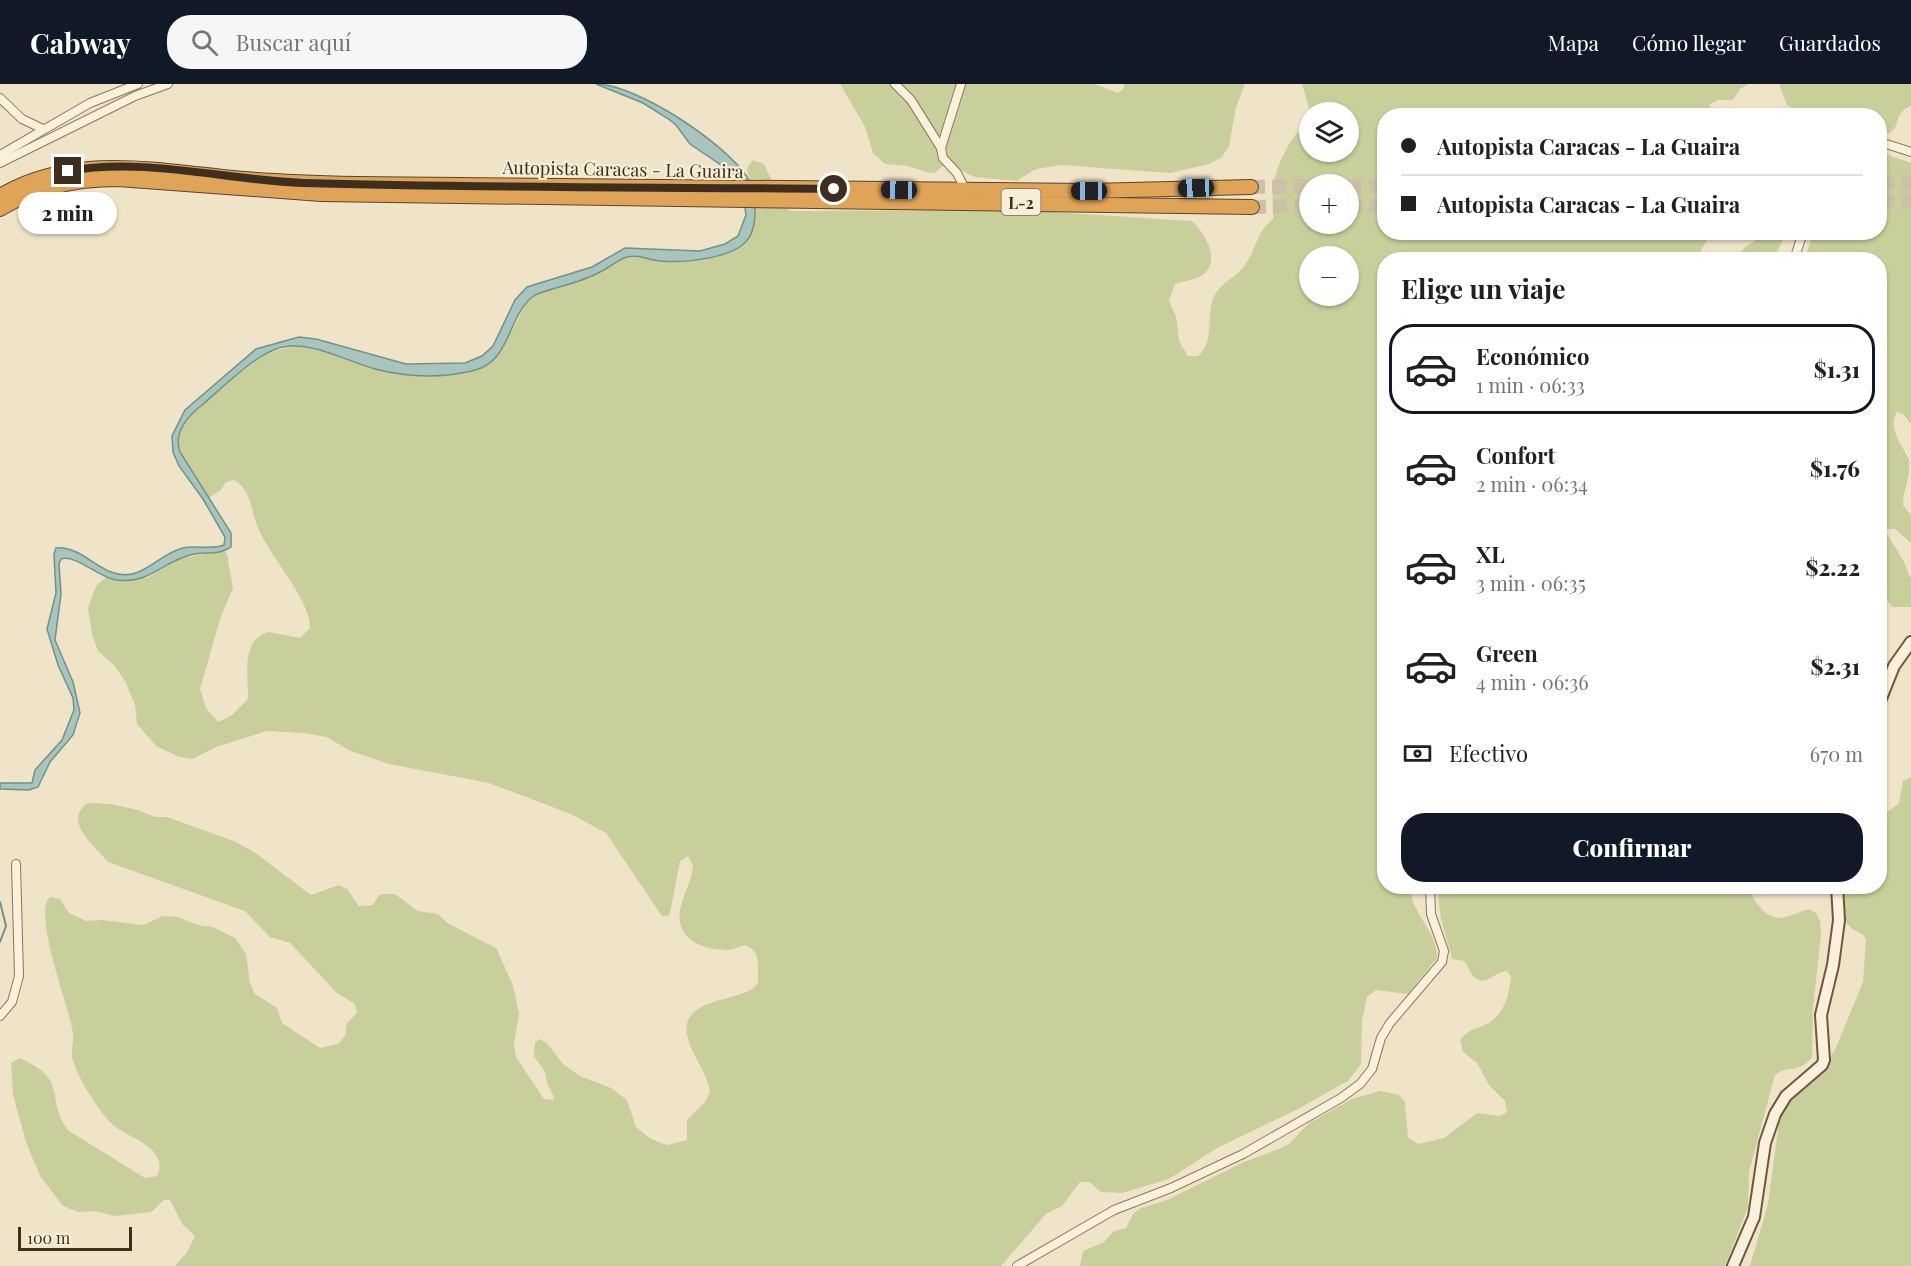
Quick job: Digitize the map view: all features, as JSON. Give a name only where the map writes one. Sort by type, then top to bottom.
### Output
[{"type":"highway","name":"Autopista Caracas - La Guaira","points":[[0,196],[43,177],[98,168],[163,170],[294,182],[536,192]]},
{"type":"highway","name":"Autopista Caracas - La Guaira","points":[[0,209],[46,188],[99,179],[162,181],[293,193],[790,194],[1252,207]]},
{"type":"highway","name":"Autopista Caracas - La Guaira","points":[[790,194],[1251,187]]},
{"type":"main road","points":[[1887,684],[1894,666],[1911,642]]},
{"type":"main road","points":[[1733,1266],[1754,1216],[1765,1143],[1776,1114],[1786,1096],[1817,1070],[1824,1060],[1821,1015],[1833,965],[1838,931],[1838,894]]},
{"type":"street","points":[[0,155],[90,103],[138,84]]},
{"type":"street","points":[[0,163],[135,96],[168,84]]},
{"type":"street","points":[[895,84],[911,100],[941,148],[943,158],[957,173],[966,191]]},
{"type":"street","points":[[941,148],[961,84]]},
{"type":"street","points":[[0,98],[22,119],[44,129]]},
{"type":"street","points":[[1887,144],[1911,152]]},
{"type":"street","points":[[0,1016],[12,1002],[19,976],[16,864]]},
{"type":"street","points":[[1017,1266],[1128,1203],[1171,1188],[1243,1154],[1324,1109],[1360,1084],[1372,1069],[1382,1038],[1390,1023],[1442,962],[1444,951],[1431,914],[1430,894]]},
{"type":"green space","points":[[840,84],[1095,84],[1118,93],[1124,88],[1124,84],[1245,84],[1236,107],[1229,146],[1222,157],[1209,164],[1170,173],[1061,165],[1036,169],[1016,181],[975,177],[951,166],[943,166],[936,172],[930,173],[907,166],[885,164],[873,153],[865,127]]},
{"type":"green space","points":[[1302,84],[1748,84],[1740,89],[1733,100],[1718,100],[1710,104],[1710,108],[1377,108],[1377,240],[1707,240],[1701,252],[1377,252],[1377,894],[1411,894],[1433,940],[1437,958],[1408,994],[1376,990],[1367,997],[1362,1021],[1361,1064],[1348,1081],[1294,1111],[1217,1148],[1169,1179],[1122,1193],[1101,1192],[1089,1182],[1080,1182],[1062,1206],[1046,1214],[1001,1266],[175,1266],[187,1252],[195,1236],[183,1225],[170,1200],[164,1200],[151,1212],[116,1216],[94,1211],[78,1212],[63,1206],[40,1176],[26,1142],[13,1095],[11,1063],[19,1058],[35,1066],[51,1082],[58,1110],[69,1131],[145,1178],[157,1176],[159,1165],[151,1149],[108,1120],[88,1092],[76,1069],[72,1058],[73,1037],[70,1021],[46,923],[46,907],[50,897],[60,899],[69,913],[86,921],[102,920],[143,925],[163,916],[178,917],[198,925],[213,927],[235,938],[246,954],[250,983],[255,994],[277,1008],[282,1023],[320,1048],[338,1044],[345,1036],[347,1023],[357,1013],[355,1004],[337,993],[290,943],[270,937],[245,911],[108,862],[83,834],[79,826],[78,818],[81,810],[88,803],[110,804],[138,810],[155,817],[167,817],[234,841],[254,852],[311,895],[339,885],[347,889],[359,906],[373,905],[380,894],[395,894],[418,911],[438,914],[449,924],[496,948],[513,985],[519,1014],[514,1044],[516,1057],[544,1099],[553,1100],[554,1097],[547,1083],[545,1072],[534,1056],[535,1042],[540,1039],[547,1043],[563,1064],[580,1076],[611,1088],[627,1100],[636,1127],[651,1139],[667,1145],[687,1140],[687,1120],[705,1102],[710,1092],[689,1042],[687,1022],[699,1008],[745,992],[758,983],[757,956],[751,948],[745,945],[730,950],[707,948],[698,945],[685,934],[680,917],[682,901],[690,881],[693,865],[688,856],[680,861],[670,913],[668,916],[662,916],[606,833],[571,814],[489,783],[389,764],[348,750],[327,737],[304,733],[267,731],[216,747],[193,759],[179,757],[156,746],[137,724],[135,705],[126,683],[115,666],[98,651],[92,634],[88,608],[96,586],[106,577],[147,578],[181,558],[224,551],[227,554],[233,588],[220,619],[200,689],[206,708],[218,722],[232,715],[248,699],[247,671],[249,651],[253,643],[260,636],[269,632],[300,638],[310,628],[303,603],[260,533],[249,498],[243,488],[234,480],[226,482],[221,490],[208,498],[179,450],[180,433],[187,420],[211,395],[264,356],[291,347],[301,347],[438,375],[502,350],[527,302],[537,294],[595,275],[625,258],[638,257],[667,261],[718,257],[754,223],[754,207],[747,168],[753,160],[764,164],[784,207],[791,211],[1021,210],[1191,221],[1200,230],[1208,244],[1211,252],[1210,266],[1199,277],[1175,284],[1169,301],[1176,316],[1179,341],[1188,356],[1198,356],[1207,344],[1211,306],[1216,293],[1243,267],[1251,256],[1260,234],[1273,219],[1275,178],[1280,161],[1299,132],[1299,162],[1359,162],[1359,102],[1307,102]]},
{"type":"green space","points":[[1779,84],[1911,84],[1911,106],[1900,114],[1895,128],[1888,133],[1887,108],[1793,108],[1787,105]]},
{"type":"green space","points":[[1887,154],[1911,163],[1911,424],[1903,414],[1897,412],[1894,424],[1897,437],[1909,460],[1903,505],[1911,515],[1911,543],[1895,529],[1887,529],[1887,252],[1807,252],[1811,240],[1887,240]]},
{"type":"green space","points":[[1756,240],[1783,240],[1777,252],[1741,252]]},
{"type":"green space","points":[[1887,534],[1903,560],[1911,579],[1911,607],[1892,607],[1887,600]]},
{"type":"green space","points":[[1911,777],[1911,1266],[1750,1266],[1768,1204],[1779,1122],[1791,1100],[1816,1077],[1835,1050],[1863,982],[1866,939],[1861,933],[1851,928],[1845,919],[1844,894],[1887,894],[1887,812],[1899,803],[1903,781]]},
{"type":"green space","points":[[1438,894],[1752,894],[1765,912],[1775,917],[1781,918],[1809,909],[1816,913],[1820,921],[1821,934],[1813,1008],[1812,1057],[1803,1066],[1784,1070],[1775,1075],[1749,1172],[1748,1207],[1725,1266],[1080,1266],[1083,1251],[1104,1242],[1114,1231],[1126,1228],[1133,1214],[1141,1208],[1167,1200],[1244,1162],[1281,1148],[1290,1143],[1309,1123],[1352,1099],[1380,1091],[1399,1095],[1405,1102],[1408,1138],[1418,1144],[1444,1138],[1477,1113],[1500,1116],[1507,1112],[1505,1101],[1489,1085],[1477,1063],[1463,1052],[1460,1040],[1467,1033],[1488,1023],[1499,1014],[1506,1001],[1511,977],[1507,971],[1487,980],[1479,980],[1473,976],[1464,961],[1452,959],[1441,919]]},
{"type":"water","points":[[596,84],[613,87],[656,104],[700,133],[736,163],[750,183],[755,206],[753,230],[744,244],[723,255],[696,260],[660,261],[638,256],[628,257],[585,279],[535,295],[523,307],[507,340],[494,359],[485,366],[472,371],[436,376],[399,374],[300,346],[276,349],[247,366],[192,414],[180,432],[178,445],[180,452],[231,533],[231,547],[222,551],[190,555],[147,576],[128,580],[116,580],[73,560],[61,559],[59,564],[61,594],[55,640],[73,682],[80,713],[73,735],[50,762],[38,787],[29,790],[0,789],[0,783],[32,783],[35,770],[62,740],[74,710],[73,698],[58,665],[47,629],[56,593],[54,554],[56,548],[71,550],[104,569],[122,575],[140,571],[183,548],[224,545],[225,537],[203,499],[179,466],[173,452],[172,436],[185,410],[256,349],[299,337],[316,339],[406,364],[465,363],[482,356],[493,346],[515,300],[527,287],[592,267],[625,248],[700,251],[725,244],[738,236],[746,215],[742,186],[737,176],[690,144],[676,125],[667,118],[643,103]]},
{"type":"waterway","points":[[0,902],[6,926],[0,942]]},
{"type":"tunnel","points":[[1887,182],[1911,182]]},
{"type":"tunnel","points":[[1251,187],[1299,186]]},
{"type":"tunnel","points":[[1359,186],[1377,186]]},
{"type":"tunnel","points":[[1887,202],[1911,202]]},
{"type":"tunnel","points":[[1252,207],[1299,206]]},
{"type":"tunnel","points":[[1359,206],[1377,206]]},
{"type":"route","points":[[68,171],[141,168],[266,181],[357,184],[834,189]]}]
